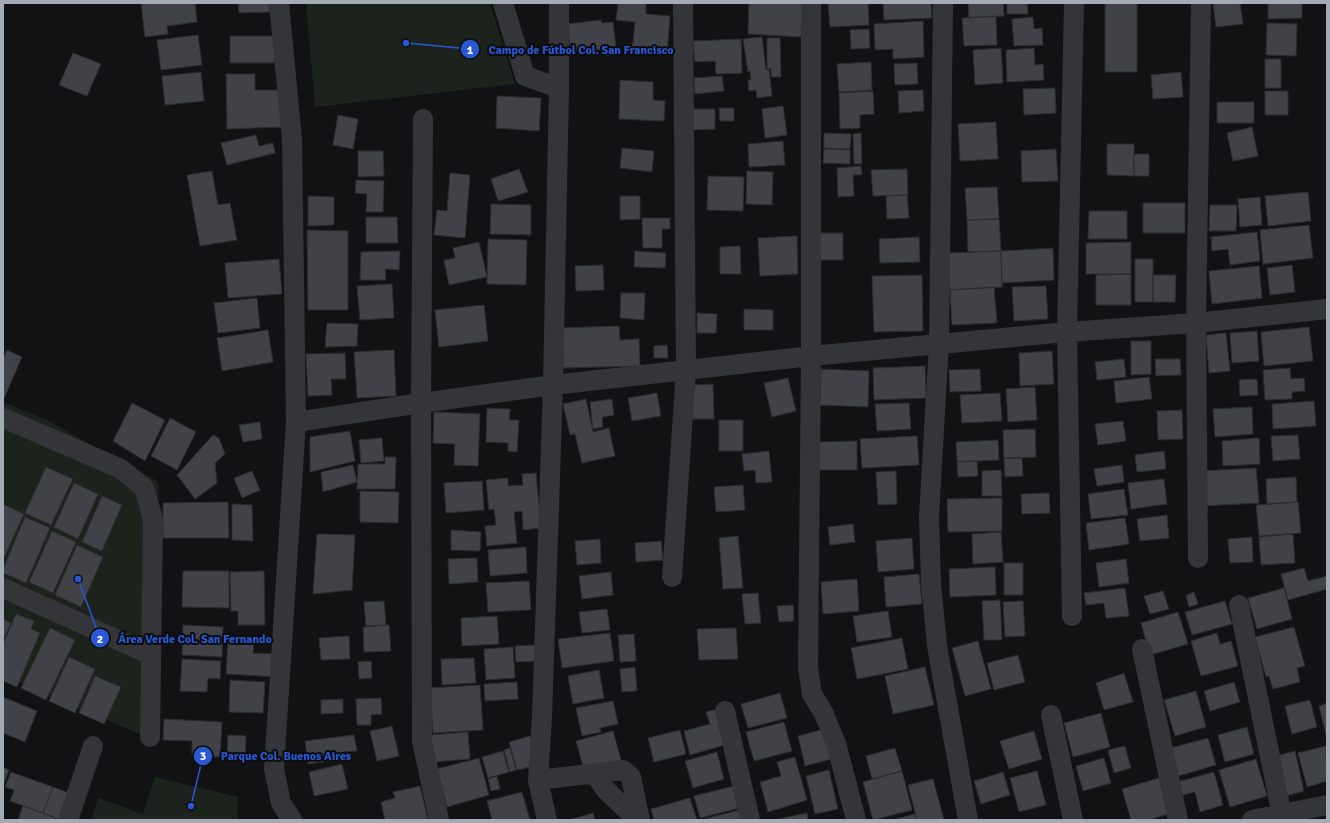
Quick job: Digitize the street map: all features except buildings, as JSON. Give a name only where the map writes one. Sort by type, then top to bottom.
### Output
[{"type":"street","points":[[279,3],[292,140],[296,422],[274,769],[281,803],[292,820]]},
{"type":"street","points":[[503,3],[525,76],[559,88]]},
{"type":"street","points":[[547,820],[538,780],[543,710],[553,385],[559,88],[559,3]]},
{"type":"street","points":[[672,577],[686,370],[683,3]]},
{"type":"street","points":[[811,3],[812,356],[808,668],[812,694],[823,712],[836,743],[856,820]]},
{"type":"street","points":[[943,3],[939,344],[929,516],[930,584],[937,646],[968,820]]},
{"type":"street","points":[[1072,616],[1068,332],[1074,3]]},
{"type":"street","points":[[1198,558],[1196,322],[1201,3]]},
{"type":"street","points":[[423,119],[421,403],[422,741],[439,820]]},
{"type":"street","points":[[296,422],[553,385],[812,356],[1327,309]]},
{"type":"street","points":[[3,418],[121,469],[144,488],[153,519],[150,737]]},
{"type":"street","points":[[3,588],[151,655]]},
{"type":"street","points":[[1239,605],[1282,817]]},
{"type":"street","points":[[1142,649],[1178,820]]},
{"type":"street","points":[[725,711],[750,820]]},
{"type":"street","points":[[1051,715],[1073,820]]},
{"type":"street","points":[[68,820],[93,746]]},
{"type":"street","points":[[538,780],[623,770],[631,777],[639,820]]},
{"type":"street","points":[[595,774],[604,790],[639,820]]},
{"type":"street","points":[[1252,820],[1282,817],[1327,805]]},
{"type":"shaded area","points":[[306,3],[490,3],[515,84],[315,107]]},
{"type":"shaded area","points":[[3,402],[47,420],[159,482],[144,736],[3,675]]},
{"type":"shaded area","points":[[155,777],[238,797],[237,820],[91,820],[98,798],[143,814]]},
{"type":"place","name":"Campo de Fútbol Col. San Francisco","points":[[406,43]]},
{"type":"place","name":"Área Verde Col. San Fernando","points":[[78,579]]},
{"type":"place","name":"Parque Col. Buenos Aires","points":[[191,806]]}]
